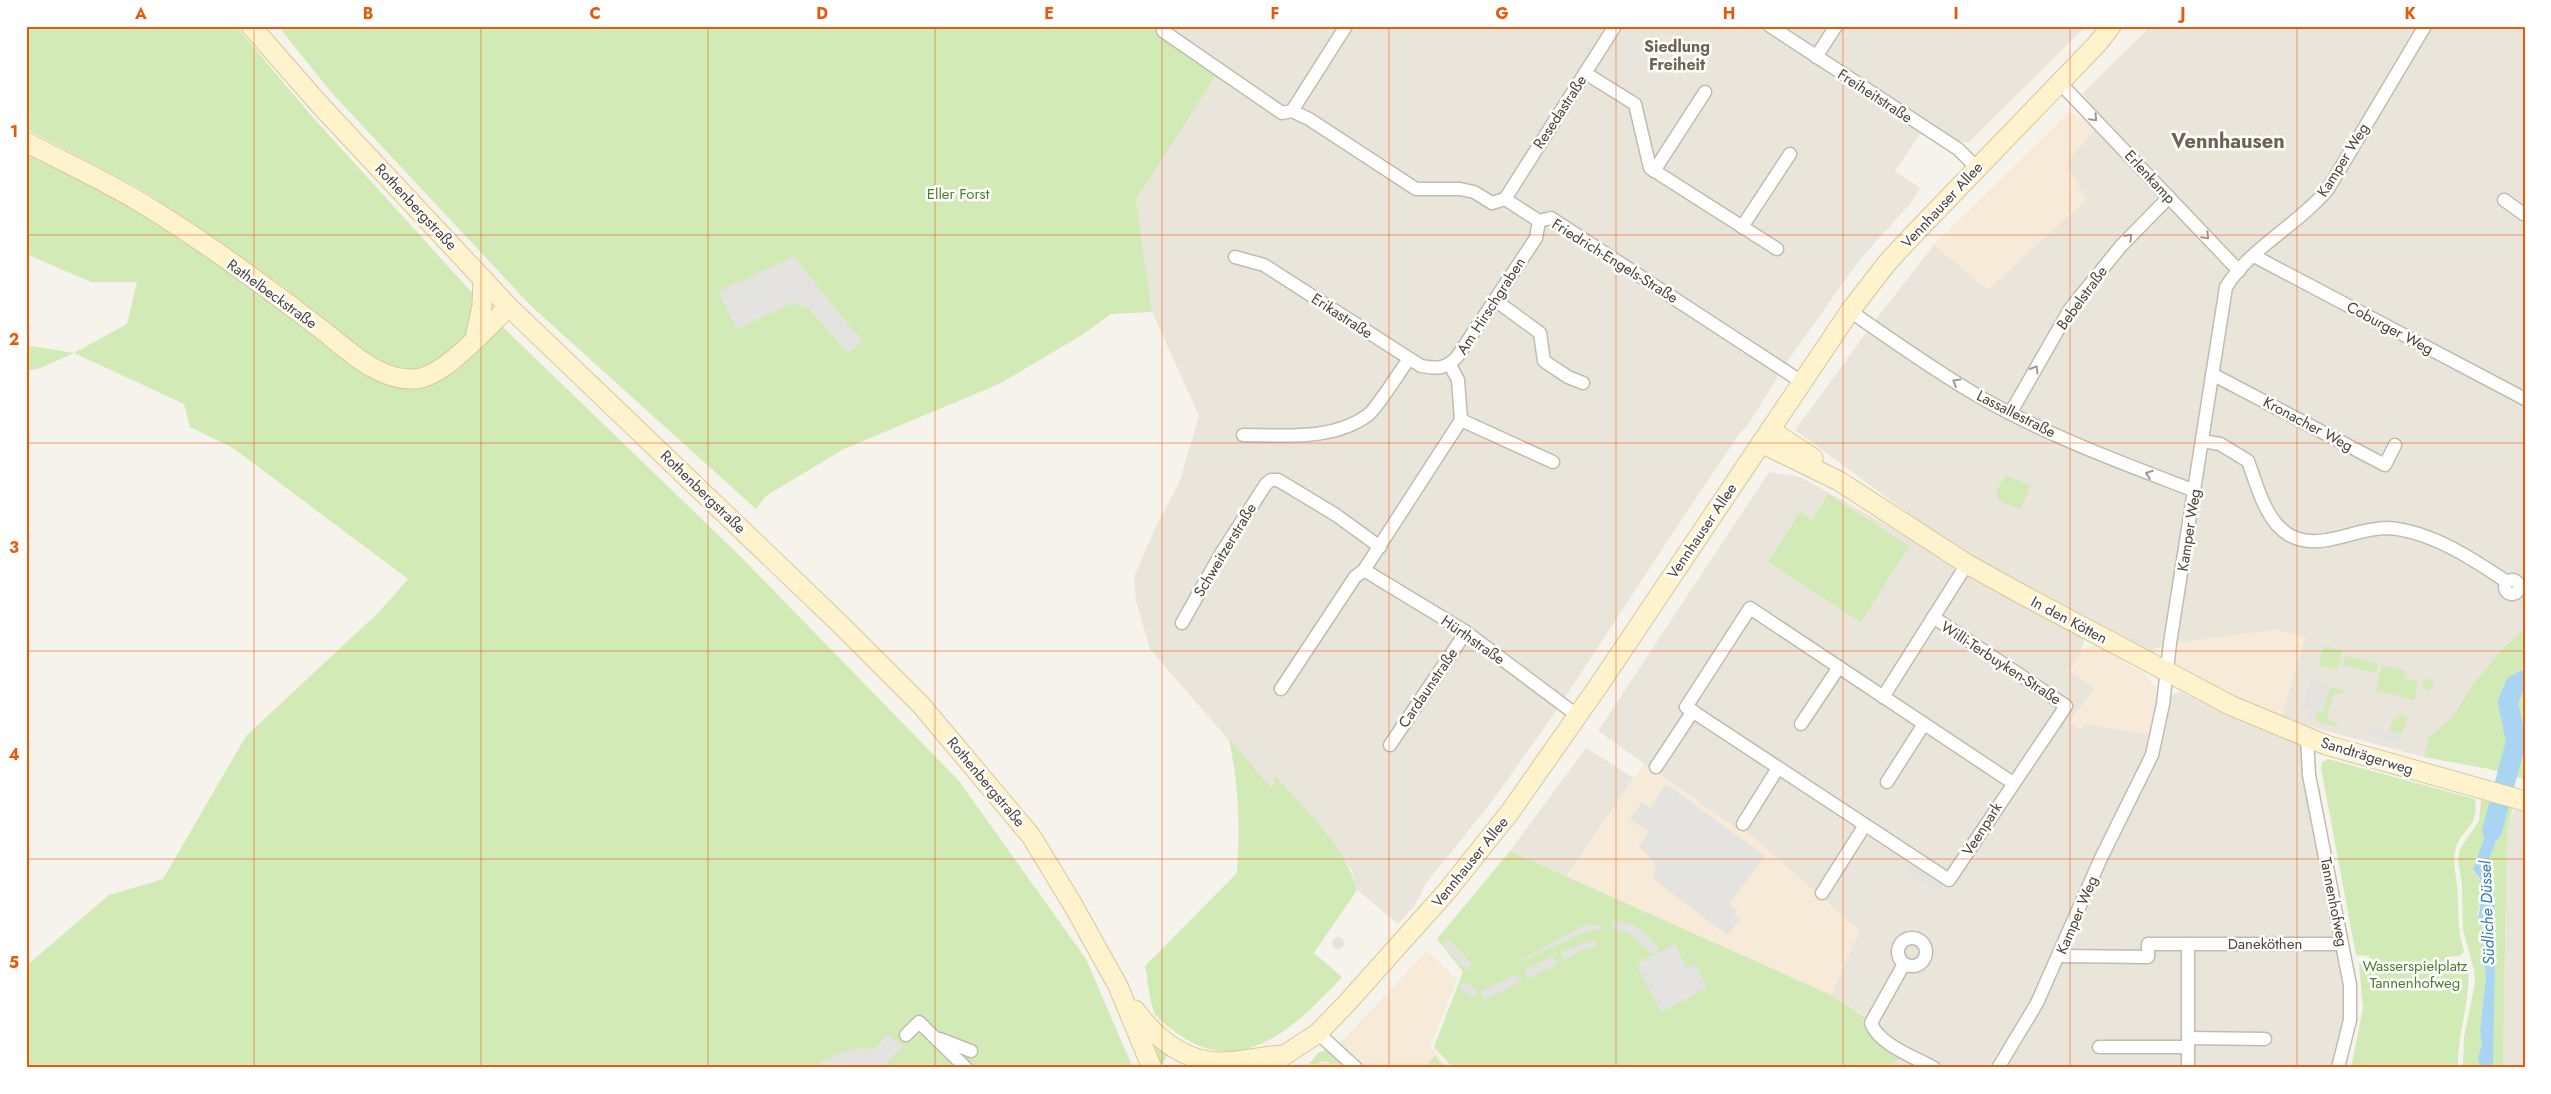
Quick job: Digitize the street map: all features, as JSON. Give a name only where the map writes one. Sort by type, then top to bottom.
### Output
[{"type":"main road","name":"Rothenbergstraße","points":[[251,26],[320,105],[509,307],[839,623],[920,705],[1031,836],[1073,905],[1118,986],[1152,1068]]},
{"type":"main road","name":"Vennhauser Allee","points":[[1265,1068],[1318,1033],[1353,997],[1448,890],[1510,812],[1578,716],[1850,311],[1887,263],[2106,33],[2123,26]]},
{"type":"main road","name":"Rathelbeckstraße","points":[[26,142],[139,202],[173,223],[352,353],[386,374],[414,379],[429,375],[446,366],[509,307]]},
{"type":"main road","points":[[475,338],[482,306],[483,280]]},
{"type":"main road","name":"In den Kötten","points":[[1765,436],[1835,473],[1839,482],[1967,564],[2166,672],[2262,720],[2308,737]]},
{"type":"main road","name":"Sandträgerweg","points":[[2308,737],[2336,739],[2521,795]]},
{"type":"main road","name":"Rothenbergstraße","points":[[1118,986],[1152,1030],[1175,1049]]},
{"type":"main road","name":"Vennhauser Allee","points":[[1175,1049],[1192,1057],[1217,1062],[1282,1055]]},
{"type":"main road","name":"Vennhauser Allee","points":[[1224,1068],[1282,1055]]},
{"type":"street","points":[[1292,111],[1346,26]]},
{"type":"street","name":"Resedastraße","points":[[1505,198],[1615,26]]},
{"type":"street","name":"Freiheitstraße","points":[[1770,26],[1958,150],[1977,168]]},
{"type":"street","points":[[1816,57],[1836,26]]},
{"type":"street","name":"Kamper Weg","points":[[1998,1068],[2036,1003],[2102,858],[2152,755],[2163,704],[2166,672],[2226,287],[2254,256],[2318,201],[2328,189],[2425,26]]},
{"type":"street","points":[[1163,31],[1282,112],[1292,111],[1309,119],[1416,189],[1460,189],[1474,192],[1492,203],[1505,198]]},
{"type":"street","points":[[1585,73],[1635,104],[1650,168],[1777,250]]},
{"type":"street","name":"Erlenkamp","points":[[2060,83],[2239,271]]},
{"type":"street","points":[[1654,171],[1705,92]]},
{"type":"street","points":[[1742,227],[1790,154]]},
{"type":"street","name":"Bebelstraße","points":[[2011,412],[2070,310],[2121,246],[2169,197]]},
{"type":"street","name":"Friedrich-Engels-Straße","points":[[1505,198],[1539,221],[1551,218],[1802,382]]},
{"type":"street","points":[[2504,200],[2525,215]]},
{"type":"street","name":"Am Hirschgraben","points":[[1461,420],[1458,380],[1450,365],[1536,238],[1539,221]]},
{"type":"street","name":"Coburger Weg","points":[[2254,256],[2523,394]]},
{"type":"street","name":"Erikastraße","points":[[1235,257],[1264,265],[1421,366],[1434,368],[1450,365]]},
{"type":"street","points":[[1495,300],[1540,334],[1544,360],[1568,377],[1584,383]]},
{"type":"street","name":"Lassallestraße","points":[[1850,311],[1916,358],[1981,397],[2080,447],[2195,491]]},
{"type":"street","points":[[1243,435],[1298,435],[1340,429],[1348,426],[1369,414],[1410,359]]},
{"type":"street","name":"Kronacher Weg","points":[[2212,374],[2384,465],[2395,445]]},
{"type":"street","points":[[1281,689],[1355,577],[1364,570],[1380,547],[1461,420],[1553,462]]},
{"type":"street","points":[[2202,441],[2220,444],[2248,461],[2267,514],[2280,527],[2293,535],[2315,541],[2383,528],[2401,531],[2454,550],[2517,579]]},
{"type":"street","name":"Schweitzerstraße","points":[[1182,623],[1222,552],[1266,484],[1271,480],[1278,480],[1328,510],[1380,547]]},
{"type":"street","points":[[1883,697],[1967,564]]},
{"type":"street","name":"Hürthstraße","points":[[1364,570],[1466,632],[1578,716]]},
{"type":"street","points":[[1656,767],[1693,711],[1686,707],[1750,608],[2013,783]]},
{"type":"street","name":"Willi-Terbuyken-Straße","points":[[1933,618],[2066,706],[2013,783]]},
{"type":"street","name":"Cardaunstraße","points":[[1390,745],[1466,632]]},
{"type":"street","points":[[1802,724],[1838,667]]},
{"type":"street","name":"Veenpark","points":[[1693,711],[1948,880],[2013,783]]},
{"type":"street","points":[[1887,782],[1924,724]]},
{"type":"street","name":"Tannenhofweg","points":[[2308,737],[2309,775],[2342,944],[2351,1001],[2350,1020],[2338,1068]]},
{"type":"street","points":[[1743,824],[1778,768]]},
{"type":"street","points":[[1822,893],[1865,825]]},
{"type":"street","name":"Daneköthen","points":[[2059,956],[2148,956],[2148,944],[2342,944]]},
{"type":"street","points":[[2188,944],[2188,1068]]},
{"type":"street","points":[[1904,964],[1871,1023],[1873,1030],[1888,1043],[1934,1068]]},
{"type":"street","points":[[906,1035],[919,1022],[966,1068]]},
{"type":"street","points":[[1318,1033],[1356,1068]]},
{"type":"street","points":[[936,1038],[971,1051]]},
{"type":"street","points":[[2099,1047],[2265,1038]]},
{"type":"shaded area","points":[[1161,26],[2086,26],[1968,143],[1921,133],[1895,171],[1920,188],[1910,204],[1860,259],[1789,359],[1747,426],[1740,433],[1684,516],[1554,714],[1490,804],[1427,882],[1414,906],[1398,924],[1357,890],[1352,870],[1326,835],[1275,777],[1272,790],[1150,649],[1136,601],[1134,577],[1156,526],[1179,483],[1199,416],[1152,312],[1136,200],[1171,144]]},
{"type":"shaded area","points":[[2151,26],[2525,26],[2525,628],[2499,653],[2473,684],[2453,716],[2429,737],[2424,757],[2281,719],[2305,638],[2277,630],[2175,643],[2144,652],[1968,557],[1795,430],[1880,314],[1934,245],[1988,290],[2066,162],[2098,126],[2083,93]]},
{"type":"shaded area","points":[[2069,112],[2098,126],[2066,162],[2086,200],[1988,290],[1934,245]]},
{"type":"shaded area","points":[[794,257],[863,342],[848,353],[810,309],[794,302],[737,329],[718,291]]},
{"type":"shaded area","points":[[1769,472],[1800,477],[1966,569],[2084,638],[2082,650],[2071,671],[2096,688],[2072,719],[2080,729],[2084,724],[2148,734],[2159,724],[2171,695],[2181,692],[2247,723],[2294,740],[2304,751],[2349,985],[2338,1068],[1890,1068],[1900,1057],[1874,1040],[1864,1029],[1862,1020],[1865,1016],[1831,995],[1859,931],[1742,829],[1740,831],[1598,731]]},
{"type":"shaded area","points":[[2277,630],[2305,638],[2281,719],[2180,673],[2173,662],[2175,643]]},
{"type":"shaded area","points":[[2094,644],[2145,674],[2156,689],[2156,705],[2148,734],[2085,724],[2080,729],[2070,723],[2096,689],[2070,671],[2082,650]]},
{"type":"shaded area","points":[[2310,679],[2331,685],[2323,713],[2318,711],[2315,721],[2307,719],[2310,709],[2303,707]]},
{"type":"shaded area","points":[[1703,706],[1731,725],[1726,731],[1699,712]]},
{"type":"shaded area","points":[[2368,725],[2402,735],[2400,744],[2366,734]]},
{"type":"shaded area","points":[[1586,748],[1634,778],[1567,876],[1510,851]]},
{"type":"shaded area","points":[[1644,764],[1740,830],[1743,828],[1860,931],[1831,995],[1568,876]]},
{"type":"shaded area","points":[[1666,784],[1765,856],[1729,904],[1737,910],[1734,915],[1740,920],[1727,935],[1653,879],[1656,865],[1639,846],[1649,832],[1630,820],[1642,802],[1650,808]]},
{"type":"shaded area","points":[[2514,809],[2525,811],[2525,1068],[2503,1068],[2507,831]]},
{"type":"shaded area","points":[[1911,864],[1942,884],[1937,891],[1907,871]]},
{"type":"shaded area","points":[[1614,920],[1633,925],[1644,932],[1660,949],[1652,954],[1629,933],[1611,928]]},
{"type":"shaded area","points":[[1589,923],[1606,928],[1580,934],[1523,961],[1522,959]]},
{"type":"shaded area","points":[[1336,937],[1340,937],[1344,943],[1340,949],[1336,949],[1332,945],[1332,941]]},
{"type":"shaded area","points":[[1448,939],[1472,964],[1466,970],[1442,945]]},
{"type":"shaded area","points":[[1595,939],[1596,947],[1583,950],[1564,960],[1561,952]]},
{"type":"shaded area","points":[[1675,944],[1687,968],[1695,964],[1707,988],[1661,1012],[1636,964]]},
{"type":"shaded area","points":[[1427,951],[1457,980],[1430,1046],[1448,1068],[1301,1068],[1345,1038]]},
{"type":"shaded area","points":[[1553,956],[1557,964],[1528,978],[1524,971]]},
{"type":"shaded area","points":[[1517,974],[1521,982],[1484,1000],[1480,992]]},
{"type":"shaded area","points":[[1464,981],[1478,992],[1473,998],[1459,988]]},
{"type":"shaded area","points":[[887,1034],[903,1046],[883,1068],[822,1068],[818,1063],[855,1048],[875,1049]]},
{"type":"green space","points":[[26,26],[236,26],[309,113],[505,329],[741,557],[959,781],[1086,959],[1133,1068],[26,1068],[26,966],[109,895],[163,879],[246,736],[379,612],[408,579],[233,448],[190,427],[184,404],[74,353],[127,324],[137,282],[91,282],[26,254],[26,149],[154,218],[265,294],[292,293],[142,190],[26,129]]},
{"type":"green space","name":"Eller Forst","points":[[278,26],[1161,26],[1218,72],[1136,200],[1152,312],[1111,314],[1082,335],[999,384],[844,449],[766,496],[756,509],[530,305],[331,92]],"holes":[[[794,257],[818,287],[847,352],[810,309],[794,302],[773,267]]]},
{"type":"green space","points":[[26,345],[74,353],[38,369],[26,371]]},
{"type":"green space","points":[[2006,475],[2030,486],[2023,504],[2018,509],[1998,500],[1997,489]]},
{"type":"green space","points":[[1828,494],[1909,546],[1861,622],[1768,562],[1800,512],[1812,520]]},
{"type":"green space","points":[[2525,628],[2524,779],[2489,769],[2424,757],[2429,737],[2453,716],[2473,684],[2499,653]]},
{"type":"green space","points":[[2324,646],[2342,651],[2337,670],[2319,665]]},
{"type":"green space","points":[[2345,656],[2378,664],[2376,673],[2343,665]]},
{"type":"green space","points":[[2382,665],[2405,671],[2404,678],[2418,681],[2414,700],[2376,690]]},
{"type":"green space","points":[[2428,678],[2434,684],[2428,690],[2422,684]]},
{"type":"green space","points":[[2330,687],[2348,692],[2334,694],[2327,714],[2328,720],[2338,724],[2338,727],[2315,721],[2318,711],[2323,712]]},
{"type":"green space","points":[[2396,714],[2407,717],[2402,734],[2389,731],[2393,719],[2400,717]]},
{"type":"green space","points":[[1229,739],[1272,789],[1275,776],[1323,829],[1344,858],[1357,890],[1314,953],[1342,977],[1310,1010],[1273,1038],[1252,1047],[1231,1051],[1209,1049],[1186,1039],[1160,1020],[1152,1007],[1145,966],[1237,873],[1238,806]]},
{"type":"green space","name":"Wasserspielplatz Tannenhofweg","points":[[2328,759],[2475,799],[2476,809],[2472,822],[2458,841],[2454,858],[2459,928],[2464,952],[2459,956],[2448,957],[2450,962],[2467,962],[2468,975],[2467,1000],[2458,1054],[2458,1068],[2351,1068],[2363,1008],[2359,964],[2361,961],[2369,962],[2369,956],[2356,955],[2321,768],[2322,762]]},
{"type":"green space","points":[[2481,800],[2493,803],[2485,841],[2474,866],[2483,891],[2478,918],[2486,931],[2482,941],[2486,977],[2480,1031],[2482,1044],[2478,1058],[2480,1068],[2463,1068],[2464,1037],[2475,983],[2474,970],[2463,930],[2462,885],[2458,859],[2460,849],[2479,821]]},
{"type":"green space","points":[[2502,805],[2513,808],[2507,831],[2503,1068],[2492,1068],[2495,956],[2492,904],[2495,885],[2487,863],[2496,841],[2497,821]]},
{"type":"green space","points":[[1510,851],[1831,995],[1865,1017],[1862,1020],[1864,1027],[1872,1037],[1900,1057],[1890,1068],[1453,1068],[1434,1047],[1463,972],[1437,939]]},
{"type":"green space","points":[[1152,1043],[1170,1051],[1161,1066]]},
{"type":"green space","points":[[1325,1050],[1348,1068],[1341,1068],[1336,1063],[1332,1068],[1328,1061],[1321,1061],[1317,1066],[1310,1063],[1318,1053]]},
{"type":"green space","points":[[1435,1056],[1445,1068],[1423,1068]]},
{"type":"water","name":"Südliche Düssel","points":[[2493,803],[2502,805],[2497,821],[2495,845],[2487,863],[2491,874],[2494,898],[2493,1064],[2492,1068],[2480,1068],[2478,1058],[2482,1044],[2480,1031],[2486,977],[2482,941],[2486,931],[2478,919],[2483,889],[2480,879],[2473,869],[2487,831]]},
{"type":"waterway","name":"Südliche Düssel","points":[[2492,831],[2516,742],[2508,702],[2515,685],[2525,680]]},
{"type":"district","name":"Siedlung Freiheit","points":[[1677,55]]},
{"type":"district","name":"Vennhausen","points":[[2228,141]]}]
